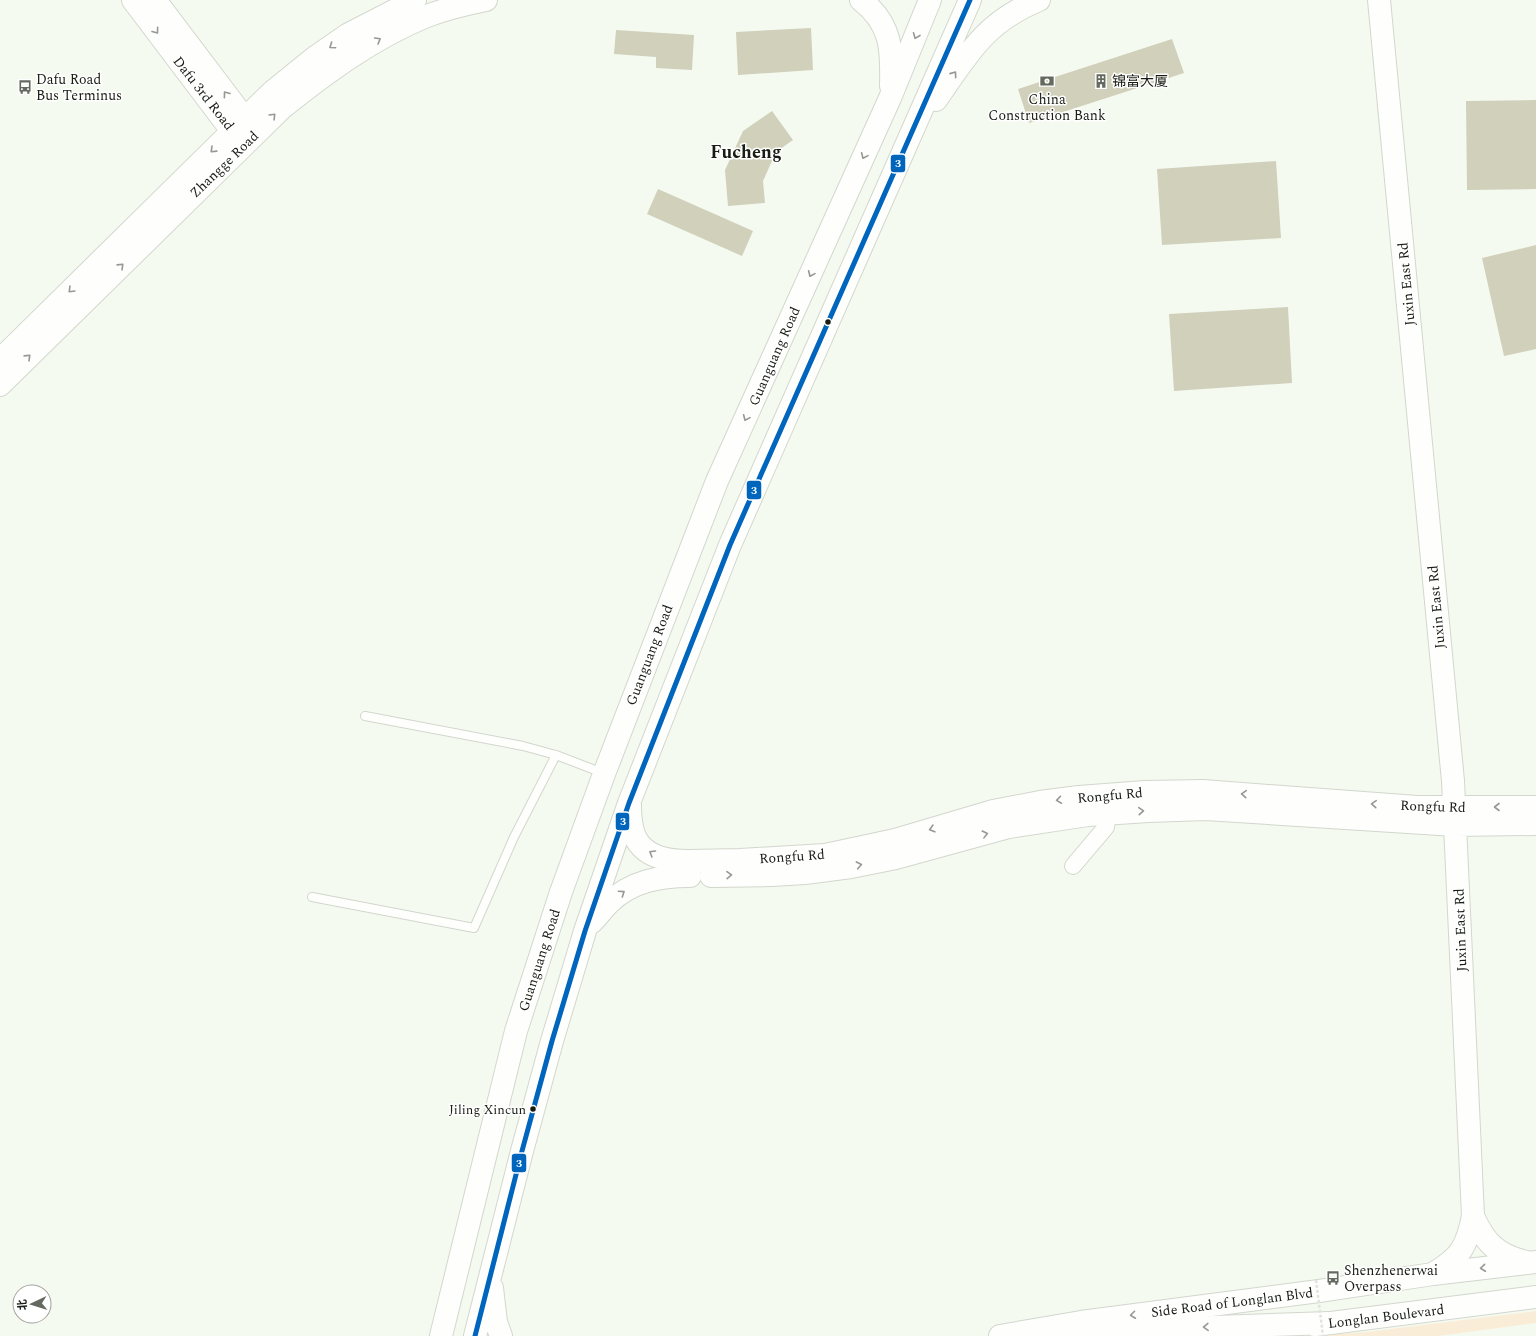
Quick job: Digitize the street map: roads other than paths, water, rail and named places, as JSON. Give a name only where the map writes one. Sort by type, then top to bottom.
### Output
[{"type":"main road","name":"Dafu 3rd Road","points":[[133,0],[242,130]]},
{"type":"main road","name":"Dafu 3rd Road","points":[[154,0],[242,130]]},
{"type":"main road","name":"Zhangge Road","points":[[0,385],[242,130],[272,92],[314,58],[347,35],[415,0]]},
{"type":"main road","name":"Zhangge Road","points":[[0,360],[242,130],[282,108],[323,75],[360,50],[391,32],[428,16],[486,0]]},
{"type":"main road","points":[[860,0],[871,8],[883,25],[890,43],[890,98]]},
{"type":"main road","name":"Guanguang Road","points":[[441,1336],[516,1031],[561,892],[604,774],[718,481],[890,98],[930,0]]},
{"type":"main road","points":[[475,1336],[522,1151],[585,931],[629,803],[730,545],[970,0]]},
{"type":"main road","points":[[908,140],[970,51],[982,37],[1010,14],[1039,0]]},
{"type":"main road","name":"Juxin East Rd","points":[[1379,0],[1455,816],[1473,1216]]},
{"type":"main road","points":[[629,803],[631,825],[635,838],[641,845],[649,852],[690,868]]},
{"type":"main road","name":"Rongfu Rd","points":[[690,868],[772,875],[805,873],[851,866],[896,858],[1009,827],[1055,819],[1106,804],[1206,809],[1455,816],[1536,824]]},
{"type":"main road","name":"Rongfu Rd","points":[[1455,816],[1536,807]]},
{"type":"main road","points":[[585,931],[609,903],[635,885],[652,879],[672,876],[690,868]]},
{"type":"main road","points":[[1473,1216],[1479,1231],[1487,1241],[1498,1250],[1508,1257],[1533,1262]]},
{"type":"main road","points":[[1433,1274],[1455,1259],[1459,1254],[1469,1233],[1473,1216]]},
{"type":"main road","name":"Side Road of Longlan Blvd","points":[[1007,1335],[1081,1322],[1319,1291],[1433,1274],[1533,1262]]},
{"type":"main road","points":[[492,1269],[492,1299],[496,1322],[501,1336]]},
{"type":"main road","name":"Longlan Boulevard","points":[[1235,1336],[1326,1329],[1536,1297]]},
{"type":"main road","points":[[1007,1335],[1326,1329]]},
{"type":"street","points":[[1073,866],[1106,827],[1106,804]]},
{"type":"lane","points":[[365,716],[523,746],[556,755],[604,774]]},
{"type":"lane","points":[[312,897],[474,928],[514,837],[556,755]]},
{"type":"place","name":"China Construction Bank","points":[[1047,81]]},
{"type":"place","name":"锦富大厦","points":[[1101,81]]},
{"type":"place","name":"Dafu Road Bus Terminus","points":[[25,87]]},
{"type":"place","name":"Jiling Xincun","points":[[533,1109]]},
{"type":"place","name":"Shenzhenerwai Overpass","points":[[1333,1278]]},
{"type":"district","name":"Fucheng","points":[[746,152]]}]
